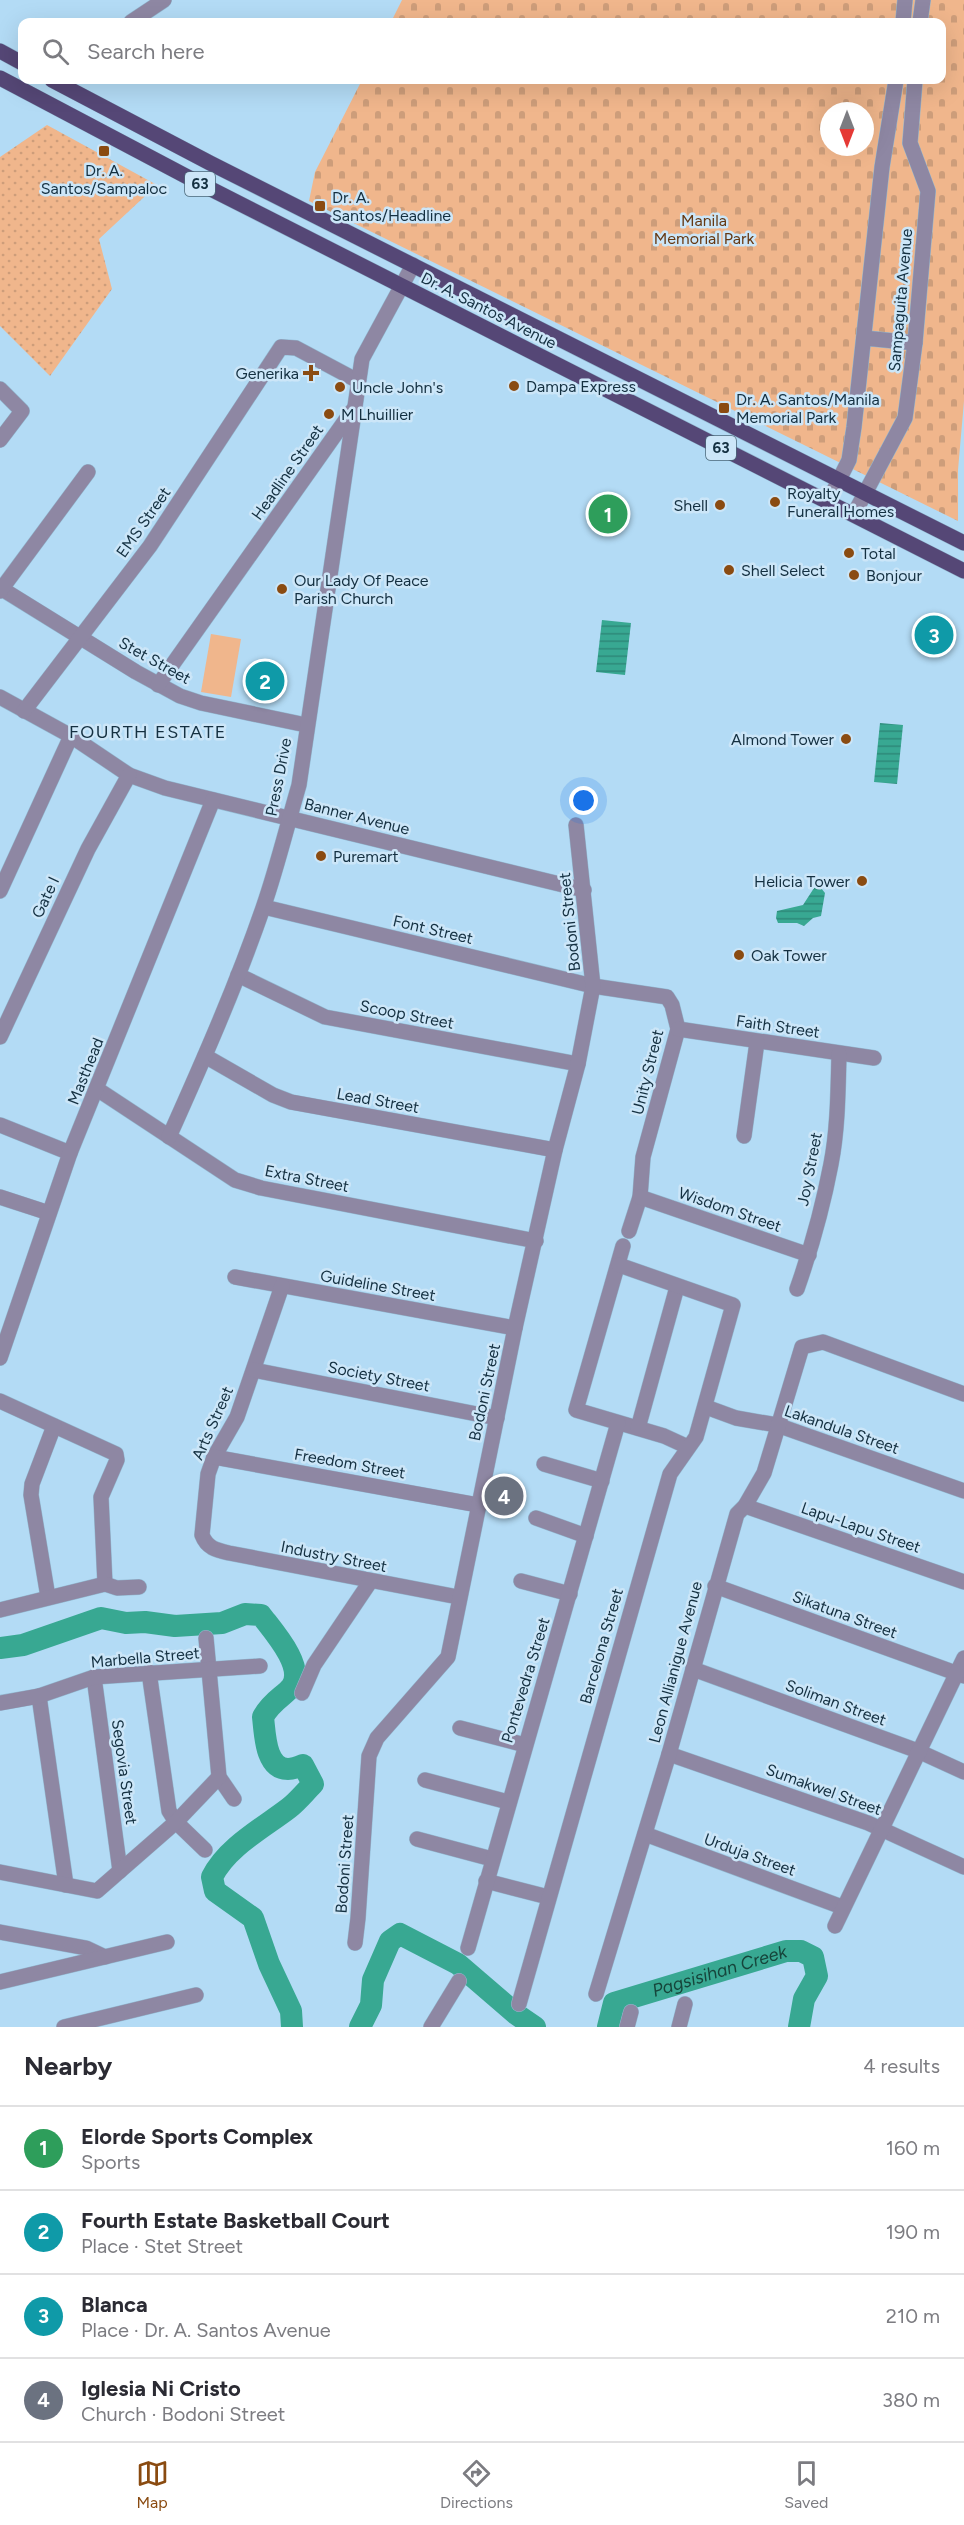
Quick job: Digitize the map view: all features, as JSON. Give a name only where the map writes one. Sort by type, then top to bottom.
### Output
[{"type":"main road","points":[[0,51],[18,61]]},
{"type":"main road","name":"Dr. A. Santos Avenue","points":[[0,78],[197,182],[964,571]]},
{"type":"main road","name":"Dr. A. Santos Avenue","points":[[60,84],[964,543]]},
{"type":"street","points":[[137,18],[164,0]]},
{"type":"street","points":[[903,18],[905,0]]},
{"type":"street","points":[[921,18],[923,0]]},
{"type":"street","name":"Sampaguita Avenue","points":[[828,502],[849,460],[882,167],[895,84]]},
{"type":"street","name":"Sampaguita Avenue","points":[[854,514],[905,418],[915,343],[928,190],[910,143],[915,84]]},
{"type":"street","points":[[356,406],[362,359],[413,265]]},
{"type":"street","points":[[864,338],[915,343]]},
{"type":"street","name":"EMS Street","points":[[24,711],[150,546],[281,347],[296,348],[358,381]]},
{"type":"street","points":[[0,389],[22,411],[0,440]]},
{"type":"street","name":"Headline Street","points":[[158,685],[356,406]]},
{"type":"street","name":"Press Drive","points":[[169,1137],[205,1056],[264,907],[299,785],[306,725],[356,406]]},
{"type":"street","points":[[1,590],[88,472]]},
{"type":"street","name":"Stet Street","points":[[1,590],[158,685],[201,703],[306,725]]},
{"type":"street","name":"Banner Avenue","points":[[0,697],[70,736],[129,775],[213,800],[584,890]]},
{"type":"street","points":[[0,891],[70,736]]},
{"type":"street","name":"Gate I","points":[[0,1037],[88,849],[129,775]]},
{"type":"street","name":"Masthead","points":[[0,1358],[70,1153],[213,800]]},
{"type":"street","name":"Bodoni Street","points":[[355,1943],[369,1756],[377,1738],[448,1657],[458,1597],[515,1328],[555,1150],[578,1064],[593,986],[576,825]]},
{"type":"street","name":"Font Street","points":[[264,907],[593,986]]},
{"type":"street","name":"Scoop Street","points":[[238,975],[325,1017],[578,1064]]},
{"type":"street","name":"Unity Street","points":[[593,986],[667,997],[672,1005],[678,1029],[643,1157],[639,1197],[629,1231]]},
{"type":"street","name":"Faith Street","points":[[678,1029],[874,1058]]},
{"type":"street","points":[[744,1136],[757,1042]]},
{"type":"street","name":"Joy Street","points":[[797,1289],[831,1163],[837,1114],[839,1054]]},
{"type":"street","name":"Lead Street","points":[[205,1056],[273,1095],[291,1102],[555,1150]]},
{"type":"street","name":"Extra Street","points":[[97,1089],[234,1180],[261,1188],[536,1240]]},
{"type":"street","points":[[0,1125],[70,1153]]},
{"type":"street","points":[[0,1197],[49,1213]]},
{"type":"street","name":"Wisdom Street","points":[[639,1197],[808,1255]]},
{"type":"street","points":[[623,1246],[576,1410],[664,1436],[688,1448]]},
{"type":"street","points":[[619,1265],[677,1287],[638,1428]]},
{"type":"street","name":"Guideline Street","points":[[235,1277],[515,1328]]},
{"type":"street","name":"Arts Street","points":[[205,1543],[202,1535],[208,1474],[214,1457],[237,1417],[282,1286]]},
{"type":"street","name":"Barcelona Street","points":[[519,2004],[670,1474],[696,1437],[733,1305],[677,1287]]},
{"type":"street","name":"Leon Allianigue Avenue","points":[[596,1994],[669,1754],[737,1514],[745,1506],[764,1473],[802,1347],[823,1342],[964,1394]]},
{"type":"street","name":"Society Street","points":[[254,1370],[497,1418]]},
{"type":"street","points":[[0,1401],[116,1454],[117,1460],[101,1497],[105,1584]]},
{"type":"street","name":"Lakandula Street","points":[[706,1407],[736,1418],[777,1425],[964,1491]]},
{"type":"street","name":"Pontevedra Street","points":[[468,1948],[618,1422]]},
{"type":"street","points":[[48,1597],[31,1495],[32,1484],[54,1426]]},
{"type":"street","name":"Freedom Street","points":[[214,1457],[478,1505]]},
{"type":"street","points":[[544,1464],[602,1481]]},
{"type":"street","name":"Lapu-Lapu Street","points":[[745,1506],[964,1582]]},
{"type":"street","points":[[536,1518],[586,1536]]},
{"type":"street","name":"Industry Street","points":[[205,1543],[214,1549],[229,1553],[370,1582],[458,1597]]},
{"type":"street","points":[[521,1581],[570,1594]]},
{"type":"street","points":[[302,1693],[314,1665],[370,1582]]},
{"type":"street","points":[[0,1610],[105,1584],[117,1588],[139,1587]]},
{"type":"street","name":"Sikatuna Street","points":[[715,1586],[960,1674]]},
{"type":"street","points":[[206,1638],[219,1777],[234,1799]]},
{"type":"street","points":[[835,1926],[918,1751],[960,1674],[964,1658]]},
{"type":"street","name":"Marbella Street","points":[[0,1703],[39,1696],[94,1677],[260,1666]]},
{"type":"street","name":"Soliman Street","points":[[693,1669],[918,1751],[964,1772]]},
{"type":"street","points":[[149,1672],[169,1810],[176,1822],[205,1850]]},
{"type":"street","name":"Segovia Street","points":[[94,1677],[120,1871]]},
{"type":"street","points":[[39,1696],[66,1885]]},
{"type":"street","points":[[460,1728],[525,1745]]},
{"type":"street","name":"Sumakwel Street","points":[[669,1754],[781,1791],[880,1828],[964,1867]]},
{"type":"street","points":[[0,1872],[97,1891],[176,1822],[219,1777]]},
{"type":"street","points":[[424,1780],[508,1802]]},
{"type":"street","name":"Urduja Street","points":[[645,1834],[843,1907]]},
{"type":"street","points":[[417,1839],[492,1859]]},
{"type":"street","points":[[486,1881],[548,1897]]},
{"type":"street","points":[[0,1932],[86,1948],[105,1957]]},
{"type":"street","points":[[0,1982],[167,1942]]},
{"type":"street","points":[[430,2027],[459,1981]]},
{"type":"street","points":[[64,2027],[196,1995]]},
{"type":"street","points":[[680,2027],[685,2004]]},
{"type":"green space","name":"Manila Memorial Park","points":[[402,0],[964,0],[964,401],[958,470],[958,521],[309,201],[315,172],[360,84],[946,84],[946,18],[393,18]]},
{"type":"green space","points":[[47,125],[157,185],[99,239],[112,289],[50,376],[0,326],[0,157]]},
{"type":"green space","points":[[211,634],[241,639],[231,697],[201,692]]},
{"type":"shaded area","points":[[602,620],[631,623],[625,675],[596,672]]},
{"type":"shaded area","points":[[880,723],[903,725],[897,784],[874,782]]},
{"type":"shaded area","points":[[814,888],[821,888],[825,893],[821,916],[813,918],[804,926],[797,923],[778,923],[777,911],[803,905]]},
{"type":"waterway","name":"Pagsisihan Creek","points":[[0,1648],[23,1645],[101,1618],[126,1623],[145,1622],[175,1626],[222,1623],[245,1614],[261,1615],[273,1630],[291,1659],[295,1678],[292,1686],[270,1706],[263,1717],[268,1749],[271,1757],[280,1767],[290,1769],[303,1765],[313,1784],[289,1808],[236,1847],[212,1877],[215,1891],[253,1918],[269,1964],[291,2011],[292,2027]]},
{"type":"waterway","name":"Pagsisihan Creek","points":[[360,2027],[371,2005],[373,1980],[390,1941],[400,1934],[458,1964],[516,2014],[535,2027]]},
{"type":"waterway","name":"Pagsisihan Creek","points":[[608,2027],[614,2003],[786,1951],[801,1951],[813,1957],[817,1976],[804,1999],[799,2027]]},
{"type":"place","name":"Dr. A. Santos/Sampaloc","points":[[104,151]]},
{"type":"place","name":"Dr. A. Santos/Headline","points":[[320,206]]},
{"type":"place","name":"Generika","points":[[311,373]]},
{"type":"place","name":"Dampa Express","points":[[514,386]]},
{"type":"place","name":"Uncle John's","points":[[340,387]]},
{"type":"place","name":"Dr. A. Santos/Manila Memorial Park","points":[[724,408]]},
{"type":"place","name":"M Lhuillier","points":[[329,414]]},
{"type":"place","name":"Royalty Funeral Homes","points":[[775,502]]},
{"type":"place","name":"Shell","points":[[720,505]]},
{"type":"place","name":"Elorde Sports Complex","points":[[608,514]]},
{"type":"place","name":"Total","points":[[849,553]]},
{"type":"place","name":"Shell Select","points":[[729,570]]},
{"type":"place","name":"Bonjour","points":[[854,575]]},
{"type":"place","name":"Our Lady Of Peace Parish Church","points":[[282,589]]},
{"type":"place","name":"Blanca","points":[[934,635]]},
{"type":"place","name":"Fourth Estate Basketball Court","points":[[265,681]]},
{"type":"place","name":"Almond Tower","points":[[846,739]]},
{"type":"place","name":"Puremart","points":[[321,856]]},
{"type":"place","name":"Helicia Tower","points":[[862,881]]},
{"type":"place","name":"Oak Tower","points":[[739,955]]},
{"type":"place","name":"Iglesia Ni Cristo","points":[[504,1496]]},
{"type":"district","name":"FOURTH ESTATE","points":[[148,732]]}]
